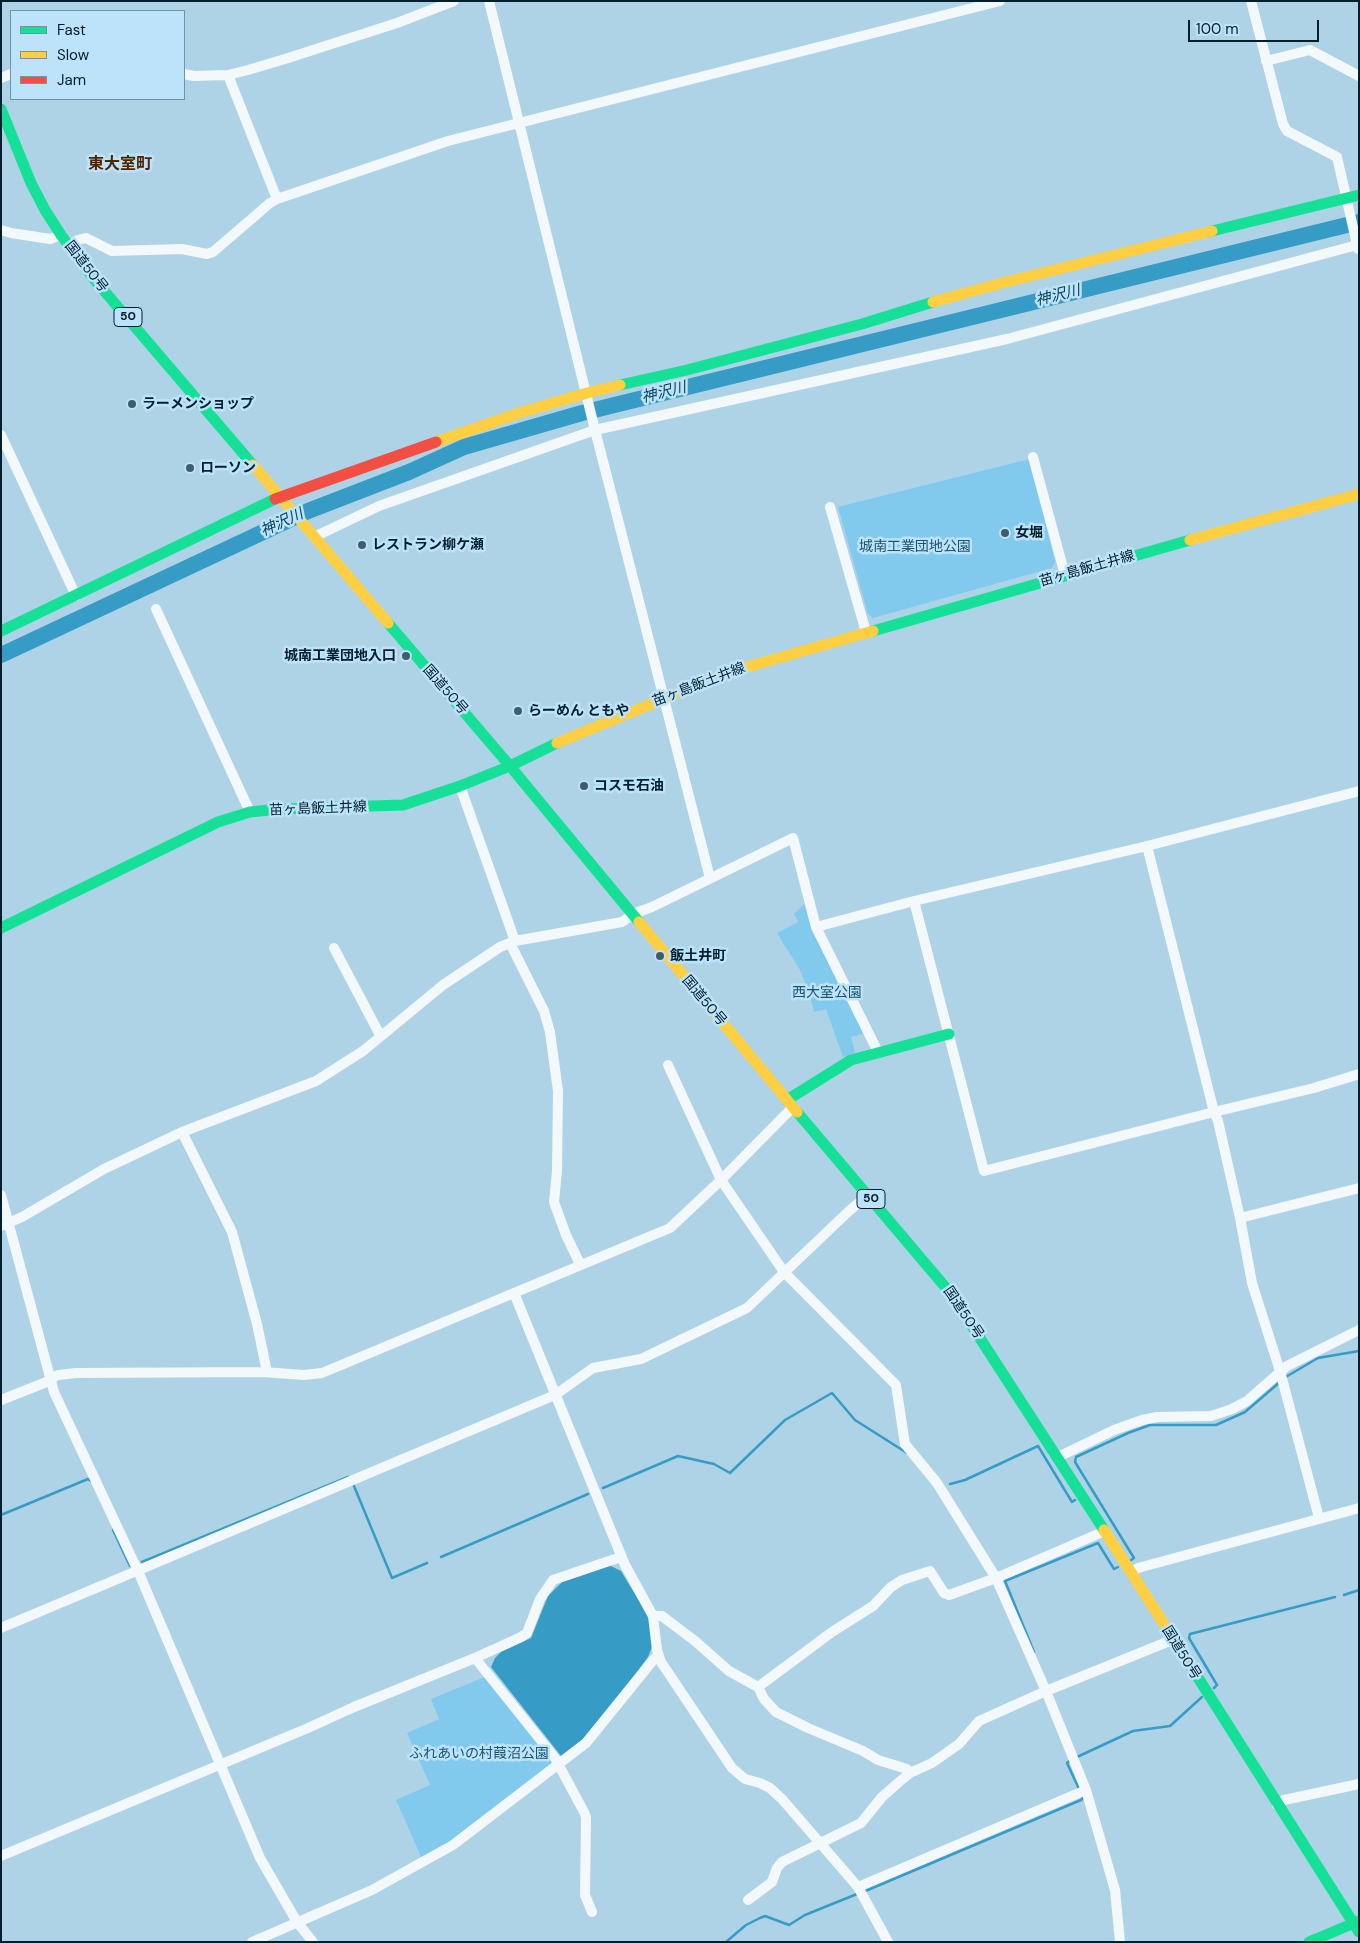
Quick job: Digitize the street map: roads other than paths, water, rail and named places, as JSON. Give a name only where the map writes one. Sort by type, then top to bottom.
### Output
[{"type":"main road","name":"国道50号","points":[[1,109],[44,210],[94,279],[510,766],[790,1104],[952,1295],[1058,1457],[1172,1640],[1357,1926]]},
{"type":"main road","points":[[1,631],[284,500],[518,413],[862,324],[998,284],[1347,201],[1359,195]]},
{"type":"main road","name":"苗ヶ島飯土井線","points":[[1,928],[218,822],[250,812],[280,809],[403,805],[460,786],[510,766],[573,736],[726,673],[1065,575],[1359,494]]},
{"type":"main road","points":[[790,1104],[851,1060],[949,1034]]},
{"type":"main road","points":[[1309,1942],[1357,1926]]},
{"type":"street","points":[[185,74],[194,76],[228,74],[310,51],[397,23],[454,1]]},
{"type":"street","points":[[489,1],[595,428],[710,878]]},
{"type":"street","points":[[69,245],[82,238],[86,238],[112,251],[182,249],[206,254],[213,252],[277,199],[448,141],[1000,1]]},
{"type":"street","points":[[312,534],[378,506],[595,428],[1007,339],[1358,245],[1337,157],[1287,131],[1283,124],[1251,1]]},
{"type":"street","points":[[1266,61],[1310,50],[1359,76]]},
{"type":"street","points":[[228,74],[277,199]]},
{"type":"street","points":[[1,230],[50,239],[61,234]]},
{"type":"street","points":[[1,435],[76,596]]},
{"type":"street","points":[[1033,457],[1065,575]]},
{"type":"street","points":[[830,507],[866,632]]},
{"type":"street","points":[[156,609],[250,812]]},
{"type":"street","points":[[460,786],[512,942],[544,1011],[550,1032],[558,1091],[557,1170],[554,1202],[566,1235],[580,1264]]},
{"type":"street","points":[[816,927],[914,901],[1147,846],[1359,791]]},
{"type":"street","points":[[5,1224],[22,1217],[104,1169],[182,1132],[316,1082],[363,1051],[443,985],[486,955],[512,942],[622,922],[632,914],[652,907],[794,838],[816,927],[878,1052]]},
{"type":"street","points":[[1147,846],[1214,1112],[1218,1121],[1240,1218],[1252,1283],[1280,1371],[1319,1518]]},
{"type":"street","points":[[914,901],[984,1171],[1314,1088],[1359,1074]]},
{"type":"street","points":[[334,948],[380,1036]]},
{"type":"street","points":[[668,1065],[721,1180],[784,1272],[896,1384],[905,1444],[937,1482],[996,1578],[1046,1691],[1086,1790],[1115,1890],[1120,1942]]},
{"type":"street","points":[[1,1400],[58,1375],[80,1373],[267,1372],[304,1375],[322,1373],[670,1228],[721,1180],[790,1104]]},
{"type":"street","points":[[182,1132],[232,1232],[257,1324],[267,1372]]},
{"type":"street","points":[[1240,1218],[1359,1188]]},
{"type":"street","points":[[1,1195],[5,1224],[50,1380],[138,1570],[260,1858],[297,1922],[313,1942]]},
{"type":"street","points":[[1,1628],[555,1395],[593,1368],[641,1359],[747,1308],[848,1211],[868,1195]]},
{"type":"street","points":[[514,1293],[621,1557],[653,1616],[658,1656],[732,1768],[745,1779],[760,1783],[776,1792],[858,1887],[888,1942]]},
{"type":"street","points":[[1058,1457],[1114,1430],[1142,1420],[1157,1417],[1198,1417],[1225,1412],[1247,1401],[1280,1371],[1359,1330]]},
{"type":"street","points":[[1131,1572],[1138,1568],[1359,1508]]},
{"type":"street","points":[[758,1687],[832,1632],[873,1606],[898,1582],[930,1571],[944,1593],[949,1595],[996,1578],[1105,1531]]},
{"type":"street","points":[[1,1856],[475,1658],[527,1633],[540,1599],[553,1580],[621,1557]]},
{"type":"street","points":[[653,1616],[662,1616],[730,1671],[758,1687],[764,1699],[776,1712],[910,1773]]},
{"type":"street","points":[[748,1900],[772,1882],[777,1868],[782,1862],[861,1824],[882,1797],[910,1773],[932,1762],[959,1744],[979,1721],[1046,1691],[1172,1640]]},
{"type":"street","points":[[252,1942],[372,1890],[443,1851],[473,1830],[576,1751],[591,1737],[658,1656]]},
{"type":"street","points":[[475,1658],[537,1734],[558,1764],[586,1817],[585,1895],[592,1912]]},
{"type":"street","points":[[1277,1804],[1284,1800],[1359,1784]]},
{"type":"street","points":[[858,1887],[1086,1790]]},
{"type":"waterway","name":"神沢川","points":[[1,655],[308,511],[409,472],[464,447],[582,413],[1359,222]]},
{"type":"waterway","points":[[1284,1378],[1318,1358],[1359,1351]]},
{"type":"waterway","points":[[1131,1560],[1134,1558],[1075,1462],[1076,1457],[1150,1425],[1216,1425],[1245,1412],[1280,1382]]},
{"type":"waterway","points":[[603,1488],[678,1456],[714,1464],[730,1473],[785,1420],[832,1393],[855,1420],[907,1453]]},
{"type":"waterway","points":[[950,1484],[965,1480],[1038,1446],[1072,1502],[1075,1500]]},
{"type":"waterway","points":[[142,1562],[348,1477]]},
{"type":"waterway","points":[[1,1515],[88,1479],[91,1481]]},
{"type":"waterway","points":[[354,1486],[392,1578],[427,1563]]},
{"type":"waterway","points":[[441,1557],[588,1494]]},
{"type":"waterway","points":[[113,1530],[130,1566]]},
{"type":"waterway","points":[[1034,1652],[1005,1581],[1098,1543],[1114,1569],[1118,1567]]},
{"type":"waterway","points":[[1344,1595],[1359,1590]]},
{"type":"waterway","points":[[1214,1688],[1217,1685],[1189,1638],[1190,1634],[1335,1597]]},
{"type":"waterway","points":[[1077,1757],[1133,1731],[1170,1726],[1202,1697]]},
{"type":"waterway","points":[[1072,1759],[1067,1763],[1079,1789]]},
{"type":"waterway","points":[[863,1892],[1081,1800],[1083,1798],[1081,1794]]},
{"type":"waterway","points":[[726,1942],[746,1925],[765,1916],[789,1925],[805,1915],[857,1894]]},
{"type":"place","name":"ラーメンショップ","points":[[132,404]]},
{"type":"place","name":"ローソン","points":[[190,468]]},
{"type":"place","name":"女堀","points":[[1005,533]]},
{"type":"place","name":"レストラン柳ケ瀬","points":[[362,545]]},
{"type":"place","name":"城南工業団地入口","points":[[406,656]]},
{"type":"place","name":"らーめん ともや","points":[[518,711]]},
{"type":"place","name":"コスモ石油","points":[[584,786]]},
{"type":"place","name":"飯土井町","points":[[660,956]]},
{"type":"district","name":"東大室町","points":[[120,165]]},
{"type":"park label","name":"城南工業団地公園","points":[[915,547]]},
{"type":"park label","name":"西大室公園","points":[[827,993]]},
{"type":"park label","name":"ふれあいの村葭沼公園","points":[[479,1754]]}]
